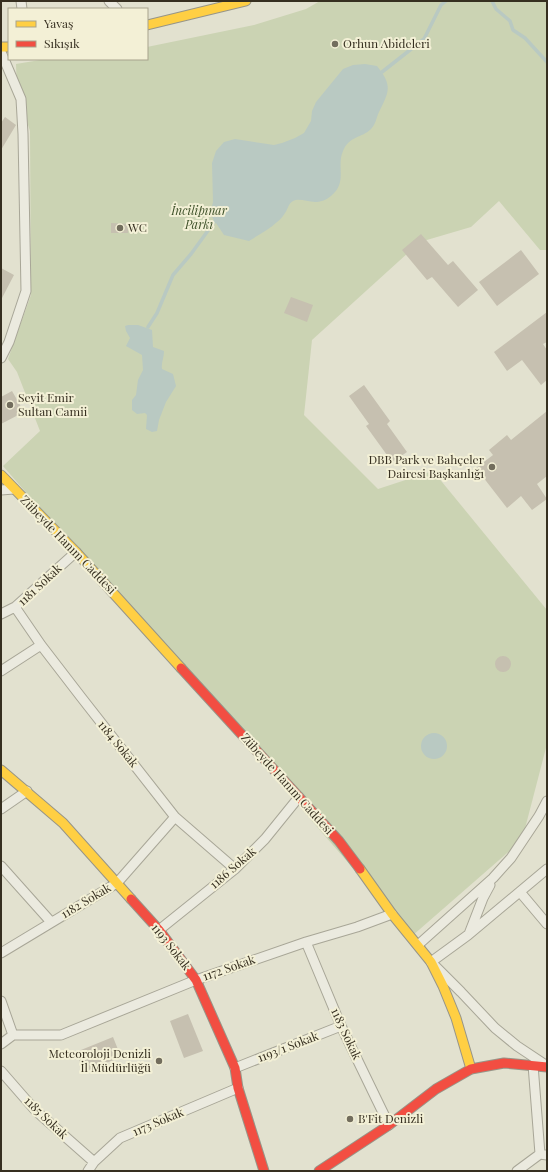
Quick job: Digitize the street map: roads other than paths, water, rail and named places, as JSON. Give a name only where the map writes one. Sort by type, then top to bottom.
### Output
[{"type":"main road","points":[[148,25],[234,2],[246,1]]},
{"type":"main road","name":"Zübeyde Hanım Caddesi","points":[[1,475],[76,552],[339,841],[392,914],[431,962],[456,1018],[471,1069]]},
{"type":"main road","name":"1193 Sokak","points":[[1,770],[63,823],[159,930],[196,980],[235,1068],[238,1088],[264,1171]]},
{"type":"main road","points":[[321,1170],[389,1125],[436,1089],[471,1069],[504,1063],[547,1066]]},
{"type":"street","points":[[1,52],[21,99],[26,291],[9,342],[1,358]]},
{"type":"street","points":[[1,490],[14,489]]},
{"type":"street","name":"1181 Sokak","points":[[1,614],[15,607],[76,552]]},
{"type":"street","name":"1184 Sokak","points":[[15,607],[41,645],[175,817],[235,869]]},
{"type":"street","points":[[1,671],[41,645]]},
{"type":"street","points":[[1,809],[27,791]]},
{"type":"street","name":"1186 Sokak","points":[[159,930],[235,869],[265,839],[299,797]]},
{"type":"street","points":[[418,945],[471,899],[511,858],[539,816],[547,801]]},
{"type":"street","name":"1182 Sokak","points":[[1,953],[117,883],[175,817]]},
{"type":"street","points":[[1,866],[51,922]]},
{"type":"street","points":[[547,869],[468,935],[431,962],[495,1028],[516,1046],[547,1066]]},
{"type":"street","points":[[468,935],[493,878]]},
{"type":"street","points":[[520,892],[547,924]]},
{"type":"street","name":"1172 Sokak","points":[[13,1035],[61,1035],[196,980],[392,914]]},
{"type":"street","name":"1183 Sokak","points":[[306,942],[341,1026],[389,1125]]},
{"type":"street","points":[[1,1001],[13,1035],[1,1044]]},
{"type":"street","name":"1193/1 Sokak","points":[[235,1068],[341,1026]]},
{"type":"street","points":[[517,1171],[544,1155],[533,1065]]},
{"type":"street","name":"1185 Sokak","points":[[1,1071],[35,1110],[94,1162]]},
{"type":"street","name":"1173 Sokak","points":[[88,1171],[94,1162],[120,1138],[238,1088]]},
{"type":"waterway","points":[[382,72],[424,39],[441,5],[446,1]]},
{"type":"waterway","points":[[492,1],[496,9],[510,21],[513,30],[525,38],[547,62]]},
{"type":"waterway","points":[[148,327],[157,313],[173,275],[191,254],[215,221]]},
{"type":"place","name":"Orhun Abideleri","points":[[335,44]]},
{"type":"place","name":"WC","points":[[120,228]]},
{"type":"place","name":"Seyit Emir Sultan Camii","points":[[10,405]]},
{"type":"place","name":"DBB Park ve Bahçeler Dairesi Başkanlığı","points":[[492,467]]},
{"type":"place","name":"Meteoroloji Denizli İl Müdürlüğü","points":[[159,1061]]},
{"type":"place","name":"B'Fit Denizli","points":[[350,1119]]},
{"type":"park label","name":"İncilipınar Parkı","points":[[199,218]]}]
